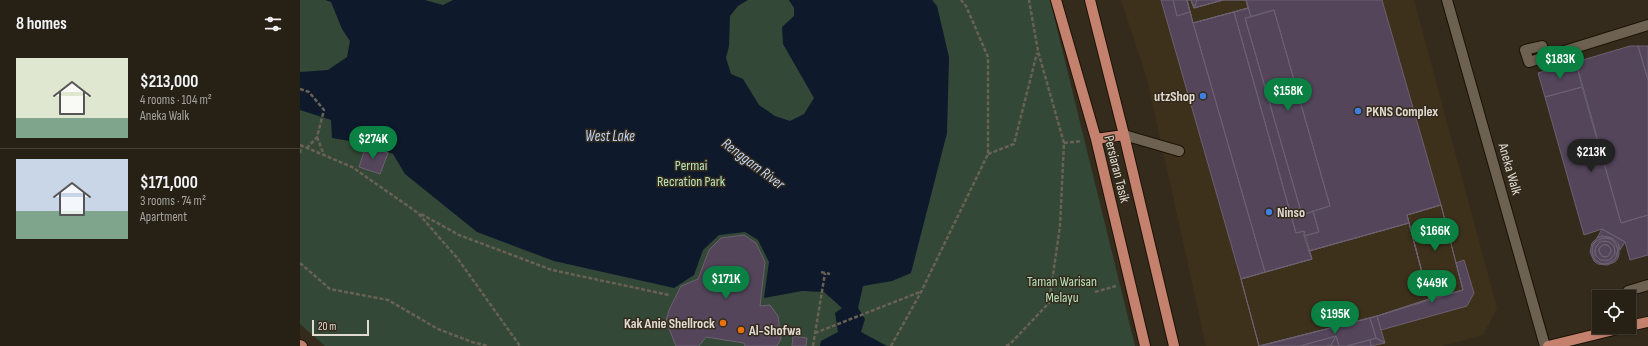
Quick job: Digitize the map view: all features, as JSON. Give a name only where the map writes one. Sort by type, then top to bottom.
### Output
[{"type":"main road","name":"Persiaran Tasik","points":[[1056,0],[1096,139],[1145,346]]},
{"type":"main road","name":"Persiaran Tasik","points":[[1090,0],[1124,134],[1174,346]]},
{"type":"main road","points":[[1096,139],[1124,134]]},
{"type":"main road","points":[[1636,325],[1648,322]]},
{"type":"main road","points":[[1548,346],[1593,334]]},
{"type":"street","name":"Aneka Walk","points":[[1447,0],[1545,346]]},
{"type":"street","points":[[1542,46],[1525,50],[1529,62],[1648,25]]},
{"type":"street","points":[[1124,134],[1179,151]]},
{"type":"street","points":[[1631,290],[1648,285]]},
{"type":"path","points":[[890,346],[921,292],[988,154],[988,57],[966,6],[961,0]]},
{"type":"path","points":[[1006,346],[1010,344],[1049,304],[1060,226],[1064,143],[1038,51],[1030,0]]},
{"type":"path","points":[[988,154],[1014,144],[1038,51]]},
{"type":"path","points":[[300,89],[309,92],[324,110],[317,137],[307,148]]},
{"type":"path","points":[[317,137],[324,155]]},
{"type":"path","points":[[300,153],[301,146],[352,167],[418,213],[459,235],[552,270],[669,295]]},
{"type":"path","points":[[418,213],[458,259],[520,346]]},
{"type":"path","points":[[300,263],[330,289],[388,300],[438,329],[472,342],[488,346]]},
{"type":"path","points":[[821,272],[830,274]]},
{"type":"path","points":[[813,346],[825,273]]},
{"type":"path","points":[[1095,292],[1130,282]]},
{"type":"path","points":[[815,333],[921,292]]},
{"type":"shaded area","points":[[1121,0],[1414,0],[1497,308],[1483,335],[1442,346],[1206,346],[1147,79]]},
{"type":"green space","name":"Permai Recration Park","points":[[300,0],[1050,0],[1135,346],[325,346],[300,324]]},
{"type":"water","name":"West Lake","points":[[325,0],[425,0],[443,5],[453,0],[748,0],[738,6],[730,16],[729,46],[726,58],[731,74],[743,79],[759,105],[775,116],[790,121],[804,114],[814,98],[783,44],[782,27],[794,16],[794,8],[789,0],[932,0],[937,6],[949,57],[947,133],[911,273],[892,281],[863,286],[858,308],[865,319],[861,332],[887,346],[820,346],[821,341],[838,332],[835,313],[842,308],[824,292],[802,291],[764,298],[769,262],[758,240],[745,232],[719,235],[703,250],[694,275],[674,288],[554,261],[477,232],[405,174],[393,154],[368,144],[332,138],[331,120],[300,110],[300,72],[328,70],[347,57],[350,41],[342,29],[331,2]]},
{"type":"building","points":[[1161,0],[1173,0],[1177,16],[1190,12],[1265,272],[1241,279]]},
{"type":"building","points":[[1173,0],[1187,0],[1190,12],[1177,16]]},
{"type":"building","points":[[1187,0],[1191,0],[1194,8],[1223,0],[1246,0],[1248,8],[1193,23]]},
{"type":"building","points":[[1187,0],[1191,0],[1194,8],[1223,0],[1246,0],[1248,8],[1193,23]]},
{"type":"building","points":[[1191,0],[1197,0],[1194,8]]},
{"type":"building","points":[[1197,0],[1223,0],[1194,8]]},
{"type":"building","name":"PKNS Complex","points":[[1246,0],[1382,0],[1441,205],[1407,215],[1409,223],[1309,251],[1304,236],[1319,232],[1313,211],[1330,206],[1274,10],[1251,17]]},
{"type":"building","points":[[1248,8],[1251,17],[1245,18],[1302,215],[1313,211],[1319,232],[1304,236],[1304,231],[1296,233],[1234,12]]},
{"type":"building","points":[[1274,10],[1330,206],[1302,215],[1245,18]]},
{"type":"building","points":[[1234,12],[1296,233],[1304,231],[1312,259],[1265,272],[1193,23]]},
{"type":"building","points":[[1630,46],[1638,46],[1648,80],[1648,215],[1621,223],[1576,62]]},
{"type":"building","points":[[1638,46],[1648,46],[1648,80]]},
{"type":"building","points":[[1576,62],[1582,87],[1545,97],[1538,73]]},
{"type":"building","points":[[1582,87],[1621,223],[1648,215],[1648,255],[1630,260],[1625,242],[1602,229],[1584,235],[1545,97]]},
{"type":"building","points":[[366,146],[388,153],[380,174],[359,167]]},
{"type":"building","points":[[1441,205],[1463,290],[1429,299],[1407,215]]},
{"type":"building","points":[[1441,205],[1463,290],[1429,299],[1407,215]]},
{"type":"building","points":[[1409,223],[1429,299],[1377,316],[1259,346],[1241,279],[1312,259],[1309,251]]},
{"type":"building","points":[[1409,223],[1429,299],[1377,316],[1259,346],[1241,279],[1312,259],[1309,251]]},
{"type":"building","points":[[1602,229],[1625,242],[1620,250],[1618,243],[1612,238],[1602,236],[1597,238]]},
{"type":"building","points":[[744,235],[756,243],[765,262],[760,306],[770,305],[778,316],[781,339],[777,346],[745,346],[744,343],[706,337],[699,346],[676,346],[666,321],[669,310],[681,286],[698,279],[709,250],[721,238]]},
{"type":"building","points":[[1602,236],[1612,238],[1619,246],[1618,258],[1615,262],[1607,265],[1598,264],[1594,261],[1590,252],[1592,243],[1597,238]],"holes":[[[1603,238],[1611,239],[1618,249],[1616,257],[1614,260],[1606,264],[1602,264],[1595,260],[1592,252],[1593,244]]]},
{"type":"building","points":[[1605,238],[1614,242],[1618,251],[1614,260],[1605,264],[1596,260],[1592,251],[1596,242]]},
{"type":"building","points":[[1600,241],[1609,242],[1614,246],[1615,253],[1609,260],[1600,260],[1595,255],[1595,249]],"holes":[[[1604,244],[1608,245],[1611,250],[1609,255],[1606,257],[1602,256],[1599,248]]]},
{"type":"building","points":[[1605,241],[1612,244],[1615,251],[1612,258],[1605,261],[1598,258],[1595,251],[1598,244]]},
{"type":"building","points":[[1603,245],[1607,245],[1611,251],[1607,257],[1603,257],[1599,253],[1599,249]]},
{"type":"building","points":[[1464,260],[1474,293],[1467,306],[1381,330],[1377,316],[1463,290],[1456,263]]},
{"type":"building","points":[[1377,316],[1385,343],[1376,338],[1370,318]]},
{"type":"building","points":[[1370,318],[1376,338],[1346,346],[1339,346],[1336,336],[1300,346],[1261,346]]},
{"type":"building","points":[[793,336],[807,338],[806,346],[792,346]]},
{"type":"building","points":[[1336,336],[1339,346],[1331,346],[1331,345]]},
{"type":"building","points":[[1336,336],[1331,345],[1300,346]]},
{"type":"building","points":[[1376,338],[1385,343],[1371,346],[1370,340]]},
{"type":"building","points":[[1370,340],[1371,346],[1347,346]]},
{"type":"place","name":"utzShop","points":[[1203,96]]},
{"type":"place","name":"PKNS Complex","points":[[1358,111]]},
{"type":"place","name":"Ninso","points":[[1269,212]]},
{"type":"place","name":"Kak Anie Shellrock","points":[[723,323]]},
{"type":"place","name":"Al-Shofwa","points":[[741,330]]},
{"type":"water label","name":"Renggam River","points":[[753,164]]},
{"type":"park label","name":"Taman Warisan Melayu","points":[[1062,290]]}]
